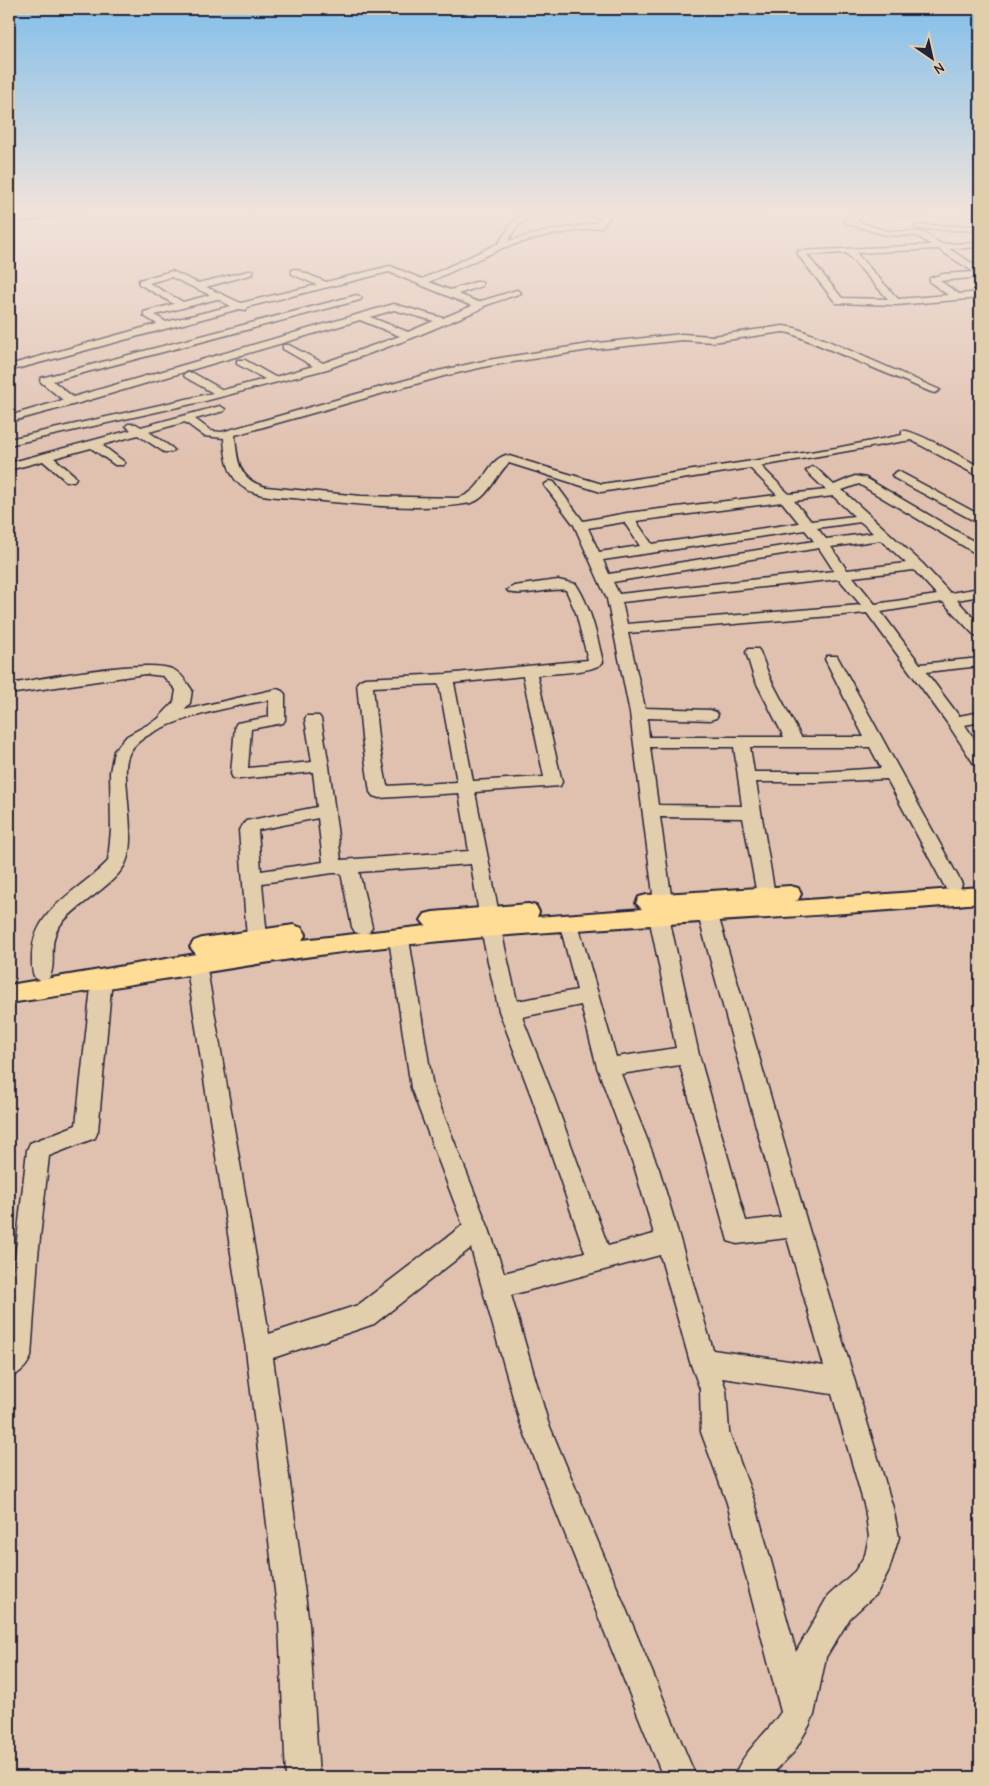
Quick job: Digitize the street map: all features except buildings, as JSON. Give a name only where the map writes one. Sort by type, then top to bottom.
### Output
[{"type":"main road","points":[[9,994],[102,978],[359,941],[399,939],[490,922],[569,922],[766,895],[980,882]]},
{"type":"main road","points":[[9,979],[256,938],[362,927],[490,922],[661,910],[708,915],[980,895]]},
{"type":"street","points":[[163,294],[181,305]]},
{"type":"street","points":[[215,294],[301,335]]},
{"type":"street","points":[[9,368],[165,325],[291,294]]},
{"type":"street","points":[[453,294],[477,305],[513,294]]},
{"type":"street","points":[[834,294],[839,301],[896,302],[980,295]]},
{"type":"street","points":[[889,294],[896,302]]},
{"type":"street","points":[[953,294],[957,297]]},
{"type":"street","points":[[165,325],[147,314],[218,296]]},
{"type":"street","points":[[285,296],[348,321]]},
{"type":"street","points":[[45,380],[357,298]]},
{"type":"street","points":[[9,442],[221,393],[323,366],[409,336],[480,306],[477,305]]},
{"type":"street","points":[[12,415],[72,402],[131,384],[241,358],[301,335],[394,307],[442,321]]},
{"type":"street","points":[[362,317],[409,336]]},
{"type":"street","points":[[184,321],[214,336],[241,358],[274,380]]},
{"type":"street","points":[[187,418],[208,434],[229,433],[442,373],[488,362],[590,347],[682,337],[713,340],[783,328],[823,342],[935,390]]},
{"type":"street","points":[[286,347],[323,366]]},
{"type":"street","points":[[21,365],[45,380],[72,402]]},
{"type":"street","points":[[189,375],[221,393]]},
{"type":"street","points":[[131,384],[167,406]]},
{"type":"street","points":[[9,467],[220,408]]},
{"type":"street","points":[[12,415],[43,434]]},
{"type":"street","points":[[119,417],[168,450]]},
{"type":"street","points":[[229,433],[234,468],[252,487],[259,490],[330,498],[444,503],[465,501],[472,499],[506,459],[601,488],[753,465],[910,435],[980,472]]},
{"type":"street","points":[[93,444],[119,463]]},
{"type":"street","points":[[45,457],[70,478]]},
{"type":"street","points":[[965,464],[980,462]]},
{"type":"street","points":[[753,465],[778,489],[784,499],[824,544],[842,573],[917,669],[979,757]]},
{"type":"street","points":[[812,471],[917,566],[980,633]]},
{"type":"street","points":[[898,475],[978,517]]},
{"type":"street","points":[[580,525],[627,517],[784,499],[835,490],[855,480],[862,481],[980,550]]},
{"type":"street","points":[[550,485],[580,525],[605,579],[617,614],[638,713],[661,910],[688,1055],[737,1234],[796,1226]]},
{"type":"street","points":[[627,517],[649,549]]},
{"type":"street","points":[[594,558],[864,518]]},
{"type":"street","points":[[605,579],[782,549],[884,536]]},
{"type":"street","points":[[617,614],[842,573],[917,566]]},
{"type":"street","points":[[514,590],[566,585],[575,594],[584,617],[596,662],[588,665],[528,670],[446,679],[365,683],[370,738],[379,792],[554,782],[528,670]]},
{"type":"street","points":[[584,617],[617,614],[871,608],[980,592]]},
{"type":"street","points":[[753,652],[762,678],[795,742]]},
{"type":"street","points":[[832,659],[953,884]]},
{"type":"street","points":[[917,669],[980,662]]},
{"type":"street","points":[[9,690],[126,672],[161,670],[170,672],[178,679],[184,690],[182,703],[164,721]]},
{"type":"street","points":[[446,679],[490,922],[509,1011],[543,1098],[600,1258]]},
{"type":"street","points":[[42,973],[43,941],[56,916],[110,871],[117,862],[120,824],[118,762],[122,751],[132,740],[164,721],[218,705],[277,694],[278,720],[242,726],[239,774],[321,766]]},
{"type":"street","points":[[638,713],[710,715]]},
{"type":"street","points":[[955,722],[980,717]]},
{"type":"street","points":[[313,719],[326,811],[341,867],[362,927]]},
{"type":"street","points":[[642,742],[875,742]]},
{"type":"street","points":[[741,742],[766,895]]},
{"type":"street","points":[[747,777],[820,778],[892,773]]},
{"type":"street","points":[[256,938],[248,830],[252,825],[326,811]]},
{"type":"street","points":[[650,811],[751,812]]},
{"type":"street","points":[[253,878],[341,867],[479,858]]},
{"type":"street","points":[[708,915],[796,1226],[879,1508],[884,1536],[879,1560],[866,1582],[839,1607],[812,1652],[798,1715],[782,1740],[759,1762],[750,1777]]},
{"type":"street","points":[[569,922],[608,1068],[647,1169],[703,1362],[713,1389],[715,1432],[741,1503],[798,1715]]},
{"type":"street","points":[[399,939],[422,1088],[477,1229],[496,1287],[534,1422],[678,1777]]},
{"type":"street","points":[[196,964],[259,1350],[294,1624],[302,1777]]},
{"type":"street","points":[[9,1365],[18,1357],[17,1257],[38,1150],[87,1131],[102,978]]},
{"type":"street","points":[[509,1011],[589,996]]},
{"type":"street","points":[[608,1068],[688,1055]]},
{"type":"street","points":[[259,1350],[365,1315],[477,1229]]},
{"type":"street","points":[[496,1287],[669,1241]]},
{"type":"street","points":[[703,1362],[842,1382]]}]
